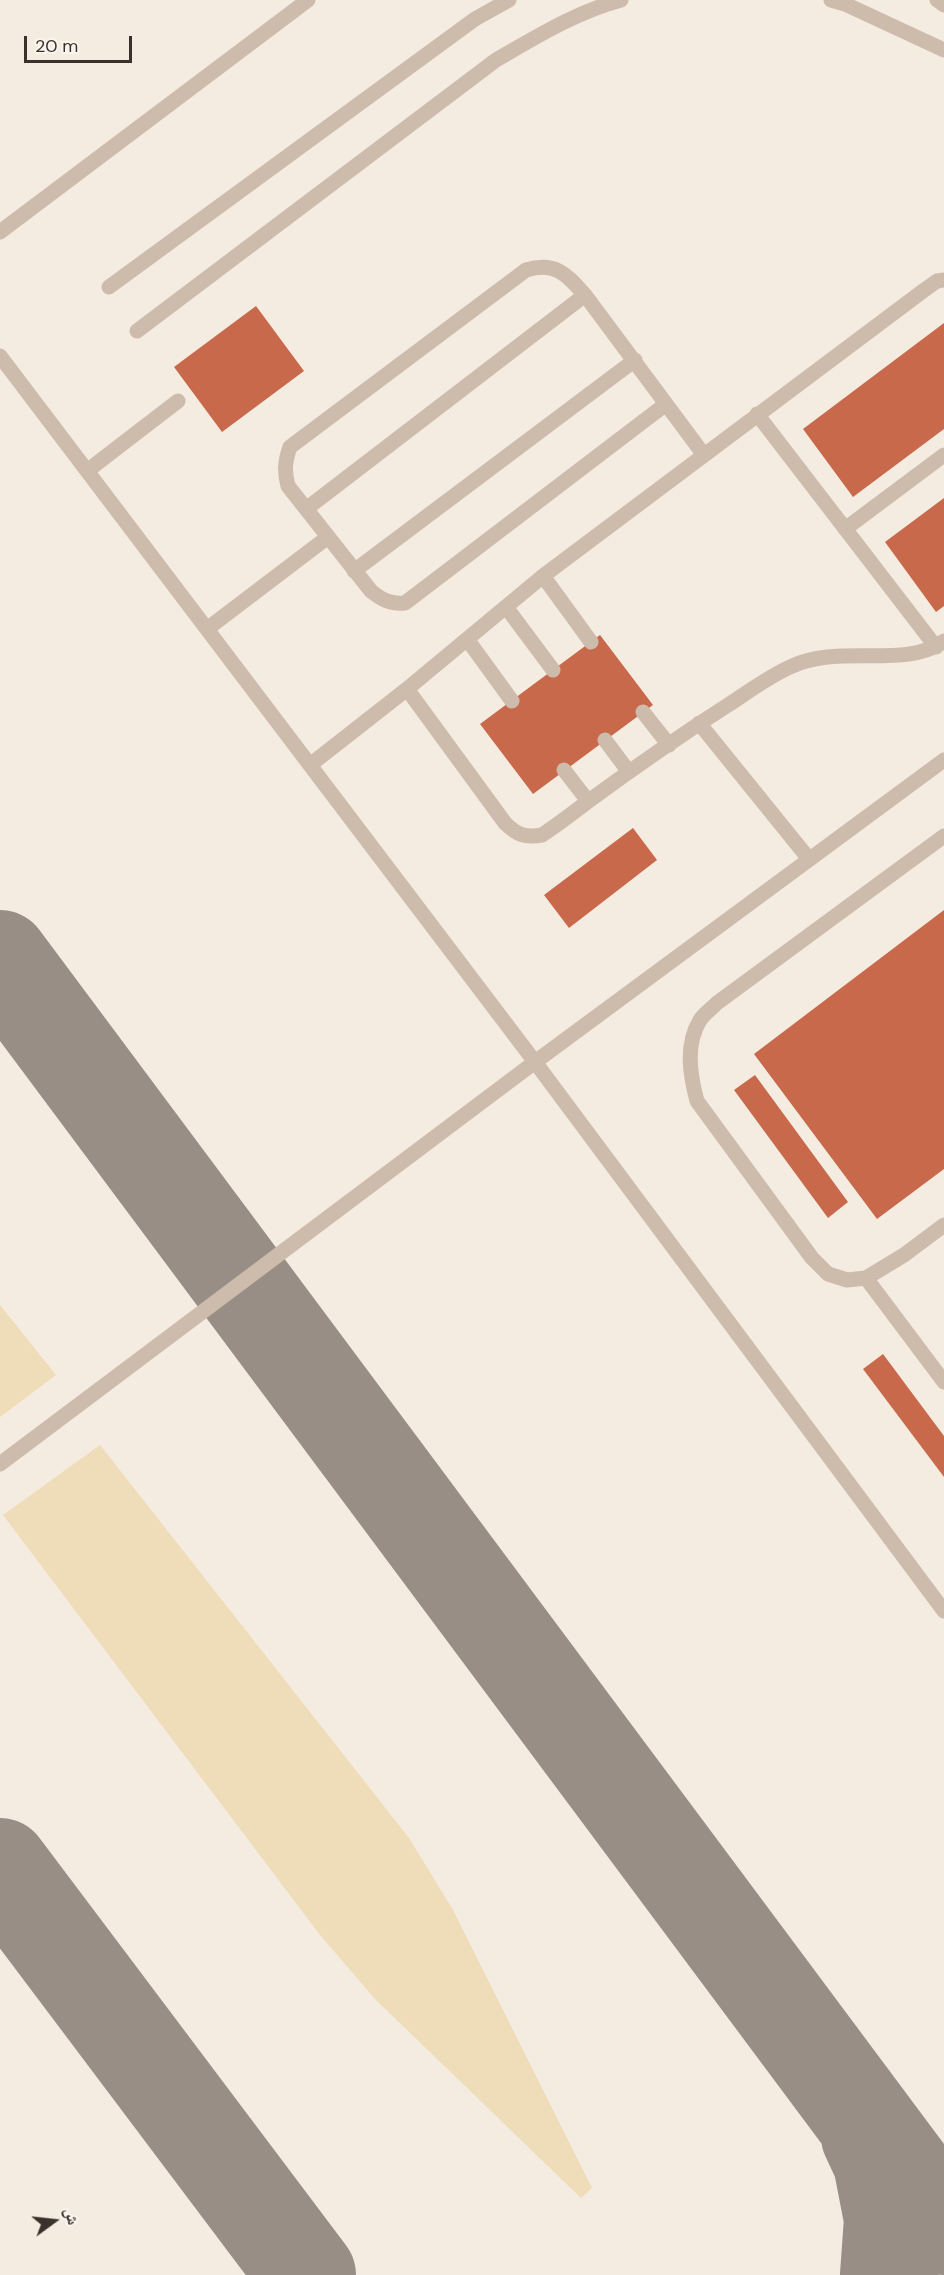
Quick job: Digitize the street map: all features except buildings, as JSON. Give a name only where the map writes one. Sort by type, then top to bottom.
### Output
[{"type":"lane","points":[[0,232],[308,0]]},
{"type":"lane","points":[[109,287],[475,19],[509,0]]},
{"type":"lane","points":[[137,331],[496,60],[547,30],[596,7],[621,0]]},
{"type":"lane","points":[[831,0],[845,4],[944,50]]},
{"type":"lane","points":[[937,0],[944,5]]},
{"type":"lane","points":[[666,404],[405,603],[392,604],[380,599],[354,571],[288,486],[285,472],[285,459],[290,447],[526,270],[538,266],[556,269],[572,280],[635,360],[704,455]]},
{"type":"lane","points":[[310,765],[407,690],[543,576],[937,281],[944,280]]},
{"type":"lane","points":[[306,509],[585,295]]},
{"type":"lane","points":[[0,356],[535,1062],[944,1611]]},
{"type":"lane","points":[[354,571],[635,360]]},
{"type":"lane","points":[[87,471],[178,401]]},
{"type":"lane","points":[[407,690],[505,823],[515,833],[528,837],[542,835],[699,723],[773,676],[811,659],[831,655],[872,656],[919,653],[940,644],[845,529],[757,414]]},
{"type":"lane","points":[[845,529],[944,456]]},
{"type":"lane","points":[[207,629],[328,537]]},
{"type":"lane","points":[[543,576],[591,642]]},
{"type":"lane","points":[[506,607],[553,670]]},
{"type":"lane","points":[[467,639],[512,701]]},
{"type":"lane","points":[[643,712],[669,745]]},
{"type":"lane","points":[[699,723],[809,859]]},
{"type":"lane","points":[[605,740],[629,772]]},
{"type":"lane","points":[[0,1464],[535,1062],[944,760]]},
{"type":"lane","points":[[564,770],[588,801]]},
{"type":"lane","points":[[944,836],[717,1003],[700,1021],[692,1043],[690,1072],[697,1101],[812,1258],[828,1274],[847,1280],[866,1278],[904,1255],[944,1225]]},
{"type":"lane","points":[[866,1278],[944,1382]]},
{"type":"sand","points":[[0,1305],[56,1375],[0,1417]]},
{"type":"sand","points":[[100,1445],[409,1838],[453,1910],[592,2188],[581,2198],[375,1999],[320,1935],[3,1515]]},
{"type":"taxiway","points":[[0,959],[944,2226]]},
{"type":"taxiway","points":[[0,1867],[307,2275]]},
{"type":"taxiway","points":[[870,2136],[882,2162],[893,2219],[889,2275]]}]
